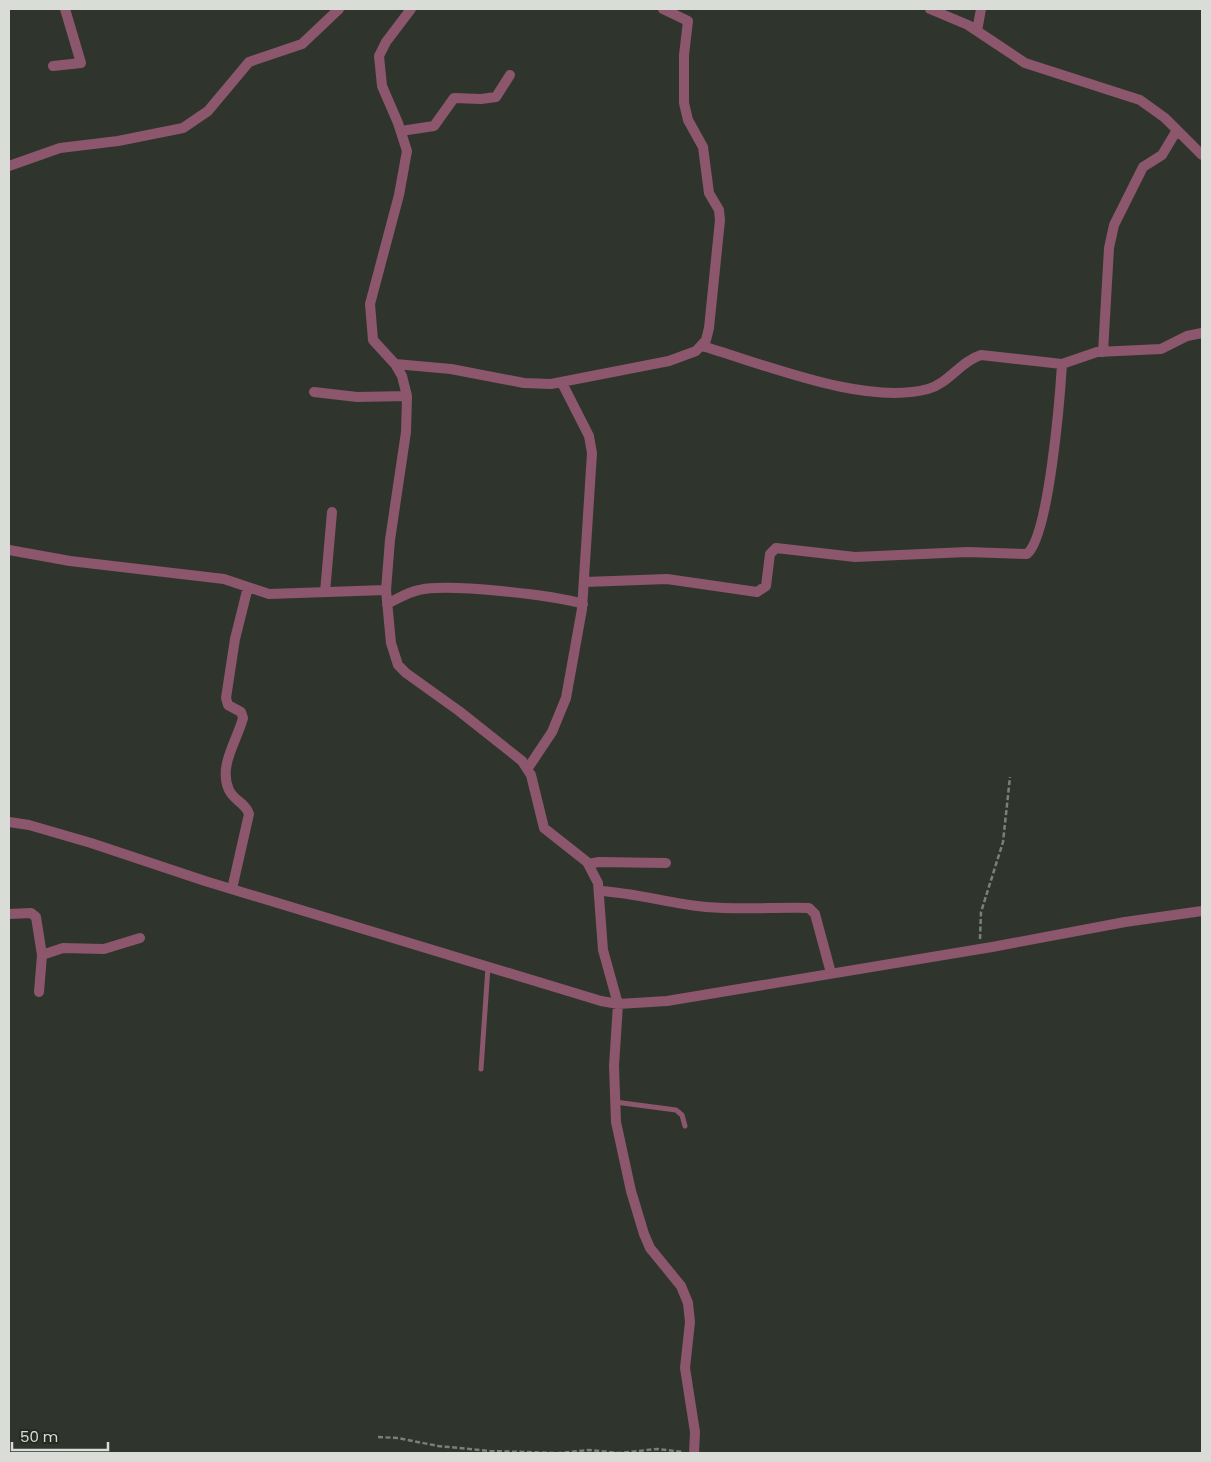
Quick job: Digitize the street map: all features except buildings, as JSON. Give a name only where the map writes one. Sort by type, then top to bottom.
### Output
[{"type":"street","points":[[53,66],[81,63],[65,9]]},
{"type":"street","points":[[9,166],[60,148],[183,128],[208,111],[249,62],[302,44],[340,9]]},
{"type":"street","points":[[411,9],[386,42],[379,56],[382,86],[406,146],[406,160],[370,304],[373,340],[396,364],[402,376],[407,396],[406,432],[390,540],[386,590],[391,643],[398,665],[413,679],[465,715],[528,768],[544,828],[579,854],[588,864],[600,891],[603,950],[618,1004],[614,1102],[631,1192],[644,1234],[650,1248],[681,1286],[688,1303],[690,1322],[685,1368],[695,1432],[694,1453]]},
{"type":"street","points":[[396,364],[451,369],[524,383],[562,383],[669,361],[687,356],[702,346],[710,328],[720,214],[709,193],[704,146],[688,120],[684,103],[684,55],[688,21],[662,9]]},
{"type":"street","points":[[930,9],[978,31],[1006,52],[1025,63],[1140,100],[1165,118],[1202,155]]},
{"type":"street","points":[[978,31],[980,9]]},
{"type":"street","points":[[401,132],[434,126],[454,98],[481,99],[496,97],[510,75]]},
{"type":"street","points":[[1103,352],[1109,248],[1114,225],[1141,170],[1145,165],[1162,155],[1177,130]]},
{"type":"street","points":[[702,346],[849,388],[896,392],[930,388],[939,385],[972,359],[982,355],[1062,364],[1103,352],[1154,350],[1166,347],[1187,336],[1202,334]]},
{"type":"street","points":[[584,582],[667,579],[757,592],[766,586],[770,554],[776,548],[855,557],[966,552],[1027,554],[1034,546],[1046,498],[1056,439],[1062,364]]},
{"type":"street","points":[[528,768],[552,732],[564,706],[583,604],[591,443],[562,383]]},
{"type":"street","points":[[314,392],[357,397],[407,396]]},
{"type":"street","points":[[325,592],[332,512]]},
{"type":"street","points":[[9,550],[79,562],[224,579],[274,594],[386,590]]},
{"type":"street","points":[[232,888],[249,814],[246,806],[231,793],[226,779],[227,763],[244,716],[241,712],[228,705],[226,698],[235,639],[248,587]]},
{"type":"street","points":[[387,604],[418,590],[439,588],[520,594],[583,604]]},
{"type":"street","points":[[9,822],[57,833],[488,967],[601,1001],[618,1004],[668,1001],[980,949],[1125,922],[1202,911]]},
{"type":"street","points":[[588,864],[666,863]]},
{"type":"street","points":[[600,891],[650,897],[704,907],[760,910],[809,908],[815,914],[831,973]]},
{"type":"street","points":[[9,914],[35,915],[42,955],[38,992]]},
{"type":"street","points":[[42,955],[63,948],[104,949],[140,938]]},
{"type":"lane","points":[[481,1069],[488,967]]},
{"type":"lane","points":[[614,1102],[676,1110],[682,1115],[685,1126]]},
{"type":"path","points":[[980,949],[981,912],[1003,842],[1010,777]]},
{"type":"path","points":[[378,1437],[490,1451],[558,1453],[590,1450],[619,1453],[656,1449],[694,1453]]}]
